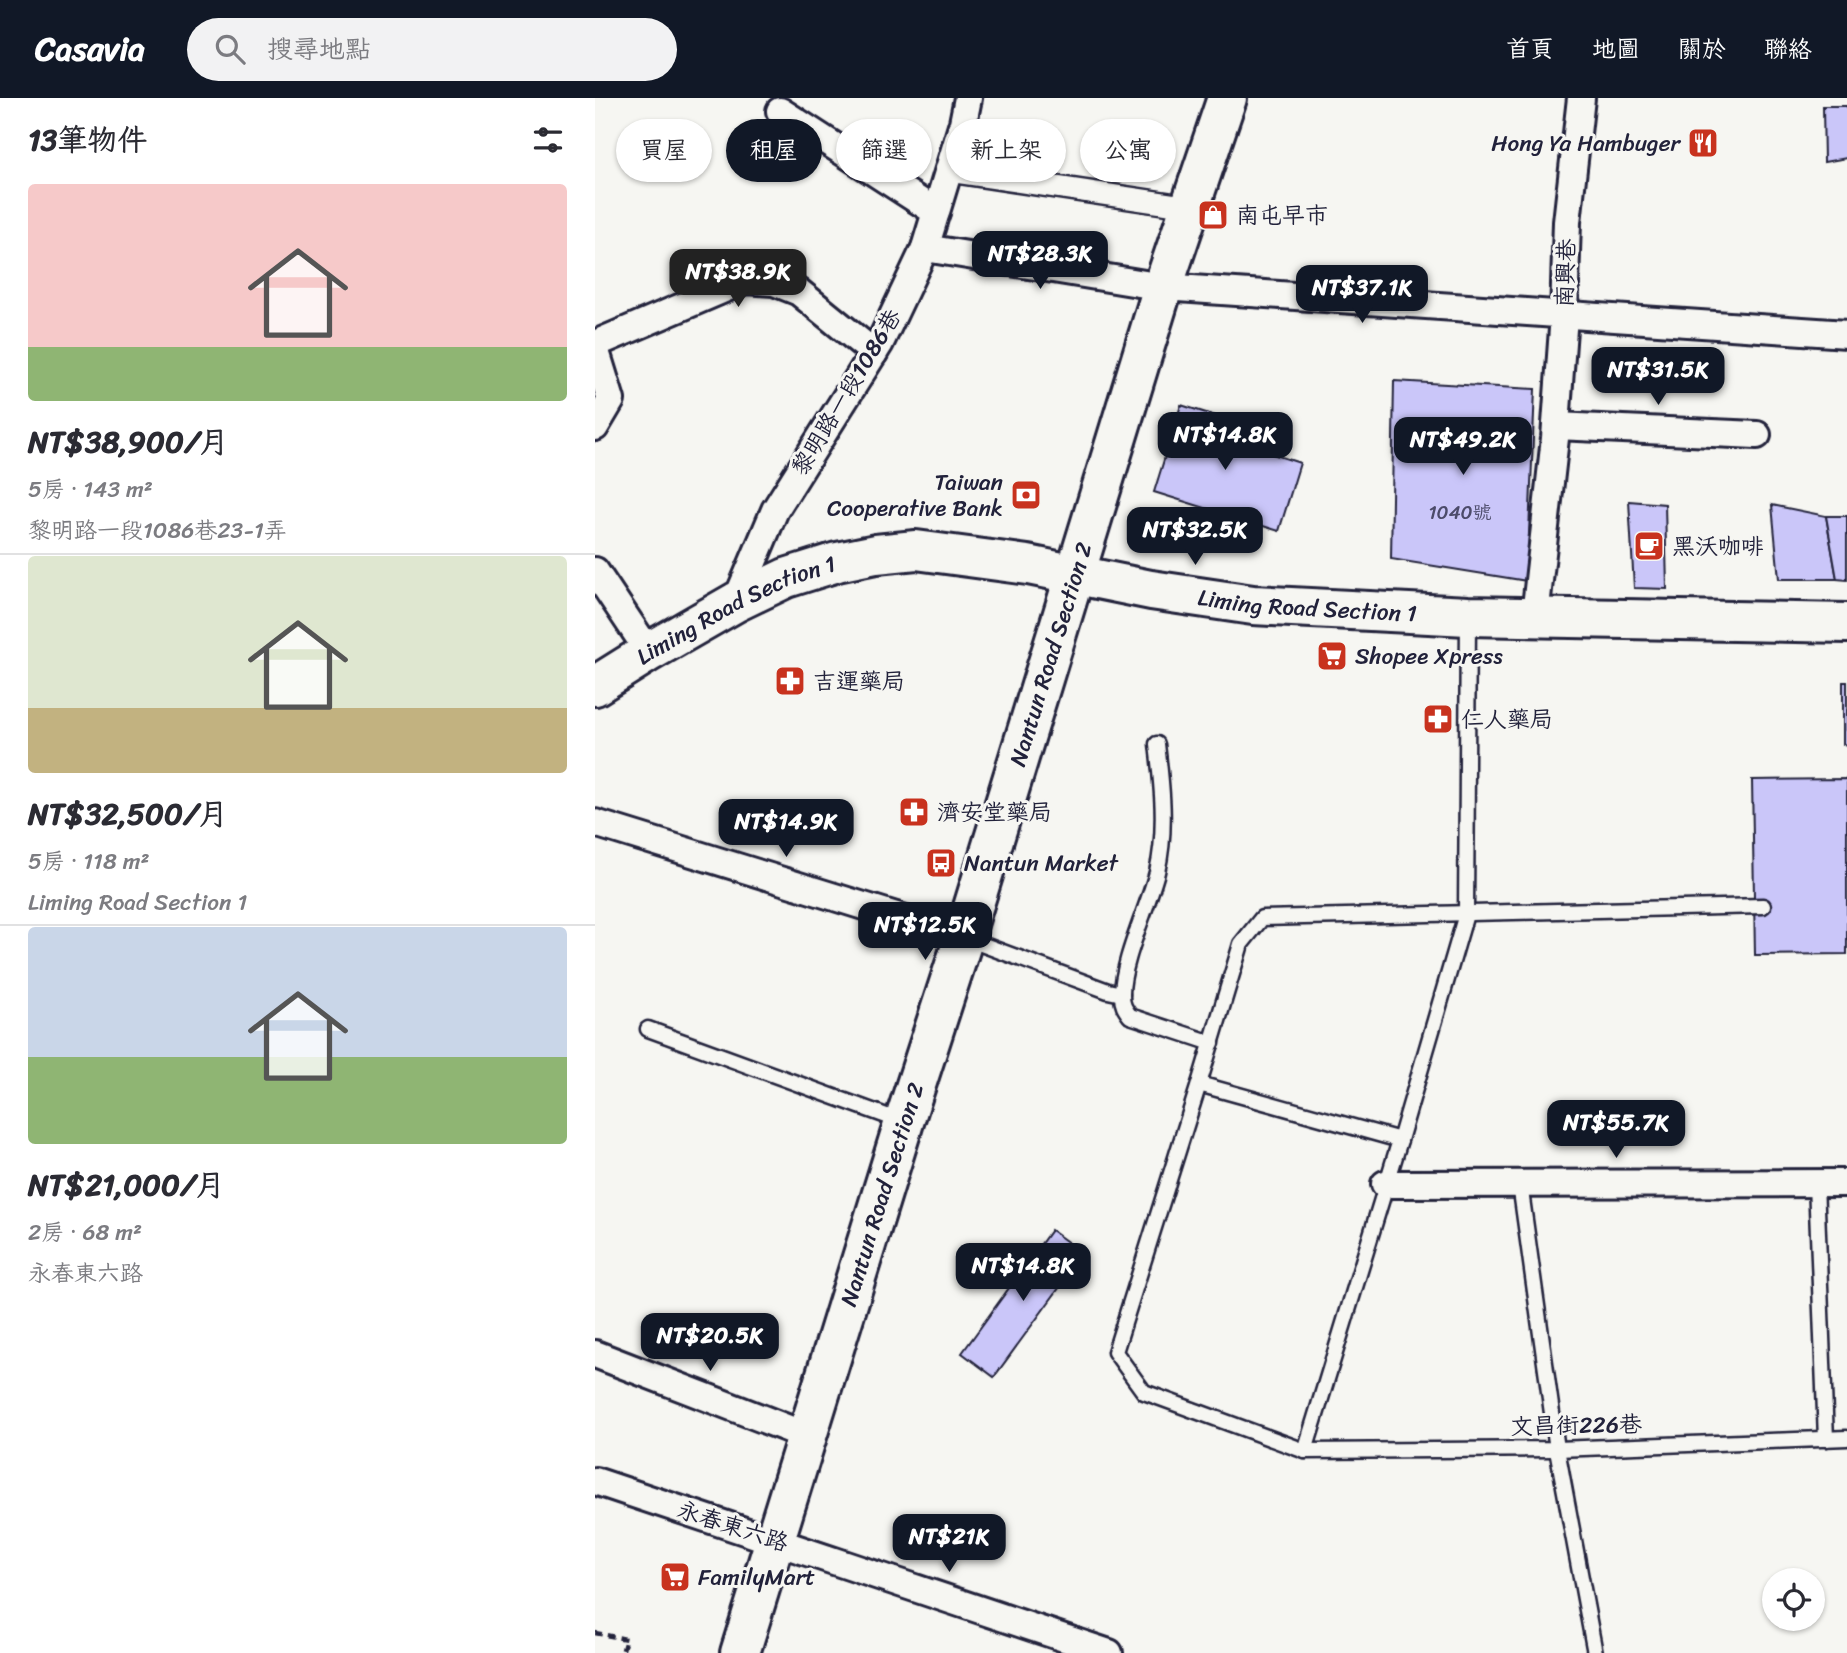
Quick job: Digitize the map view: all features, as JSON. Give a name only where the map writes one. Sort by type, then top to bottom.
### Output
[{"type":"main road","name":"Nantun Road Section 2","points":[[740,1653],[964,937],[1163,287],[1227,98]]},
{"type":"main road","name":"Liming Road Section 1","points":[[595,686],[736,602],[786,578],[837,562],[916,550],[1074,573],[1151,590],[1253,605],[1468,616],[1847,623]]},
{"type":"street","name":"黎明路一段1086巷","points":[[963,119],[968,98]]},
{"type":"street","name":"南興巷","points":[[1535,616],[1556,426],[1567,222],[1581,98]]},
{"type":"street","points":[[780,111],[936,212]]},
{"type":"street","name":"黎明路一段1086巷","points":[[736,602],[775,510],[874,352],[925,248],[946,180]]},
{"type":"street","points":[[1023,182],[1190,207]]},
{"type":"street","points":[[925,248],[1163,287],[1847,334]]},
{"type":"street","points":[[595,427],[611,400],[595,346],[745,280],[774,282],[799,292],[874,352]]},
{"type":"street","points":[[1556,426],[1757,435]]},
{"type":"street","points":[[595,571],[649,652]]},
{"type":"street","points":[[595,823],[964,937]]},
{"type":"street","points":[[1385,1184],[1847,1182]]},
{"type":"street","points":[[595,1354],[807,1436]]},
{"type":"street","name":"永春東六路","points":[[595,1481],[1109,1653]]},
{"type":"lane","points":[[1468,616],[1466,914],[1305,1451],[1144,1392],[1115,1352],[1241,944],[1262,918],[1466,914],[1763,906]]},
{"type":"lane","points":[[1157,744],[1163,813],[1160,854],[1157,872],[1125,973],[1123,1006],[1130,1016],[1212,1042]]},
{"type":"lane","points":[[964,937],[1122,995]]},
{"type":"lane","points":[[648,1029],[904,1122]]},
{"type":"lane","points":[[1199,1084],[1400,1140]]},
{"type":"lane","points":[[1817,1183],[1826,1439]]},
{"type":"lane","points":[[1520,1184],[1557,1449],[1595,1653]]},
{"type":"lane","name":"文昌街226巷","points":[[1305,1451],[1557,1449],[1847,1438]]},
{"type":"path","points":[[595,1633],[626,1639],[622,1653]]},
{"type":"building","points":[[1823,106],[1847,106],[1847,158],[1824,162]]},
{"type":"building","points":[[1394,381],[1535,389],[1527,581],[1391,559]]},
{"type":"building","points":[[1181,405],[1225,419],[1219,437],[1300,463],[1279,531],[1154,492]]},
{"type":"building","name":"黑沃咖啡","points":[[1629,501],[1665,504],[1667,589],[1634,588]]},
{"type":"building","points":[[1772,505],[1826,516],[1837,579],[1779,579]]},
{"type":"building","points":[[1826,516],[1847,516],[1847,580],[1837,579]]},
{"type":"building","points":[[1843,682],[1847,682],[1847,745],[1843,744]]},
{"type":"building","points":[[1847,779],[1847,954],[1755,955],[1752,780]]},
{"type":"building","points":[[1051,1230],[1084,1254],[994,1377],[962,1353]]},
{"type":"place","name":"Hong Ya Hambuger","points":[[1703,143]]},
{"type":"place","name":"南屯早市","points":[[1213,215]]},
{"type":"place","name":"Taiwan Cooperative Bank","points":[[1026,495]]},
{"type":"place","name":"黑沃咖啡","points":[[1649,546]]},
{"type":"place","name":"Shopee Xpress","points":[[1332,656]]},
{"type":"place","name":"吉運藥局","points":[[790,681]]},
{"type":"place","name":"仁人藥局","points":[[1438,719]]},
{"type":"place","name":"濟安堂藥局","points":[[914,812]]},
{"type":"place","name":"Nantun Market","points":[[941,863]]},
{"type":"place","name":"FamilyMart","points":[[675,1577]]}]
